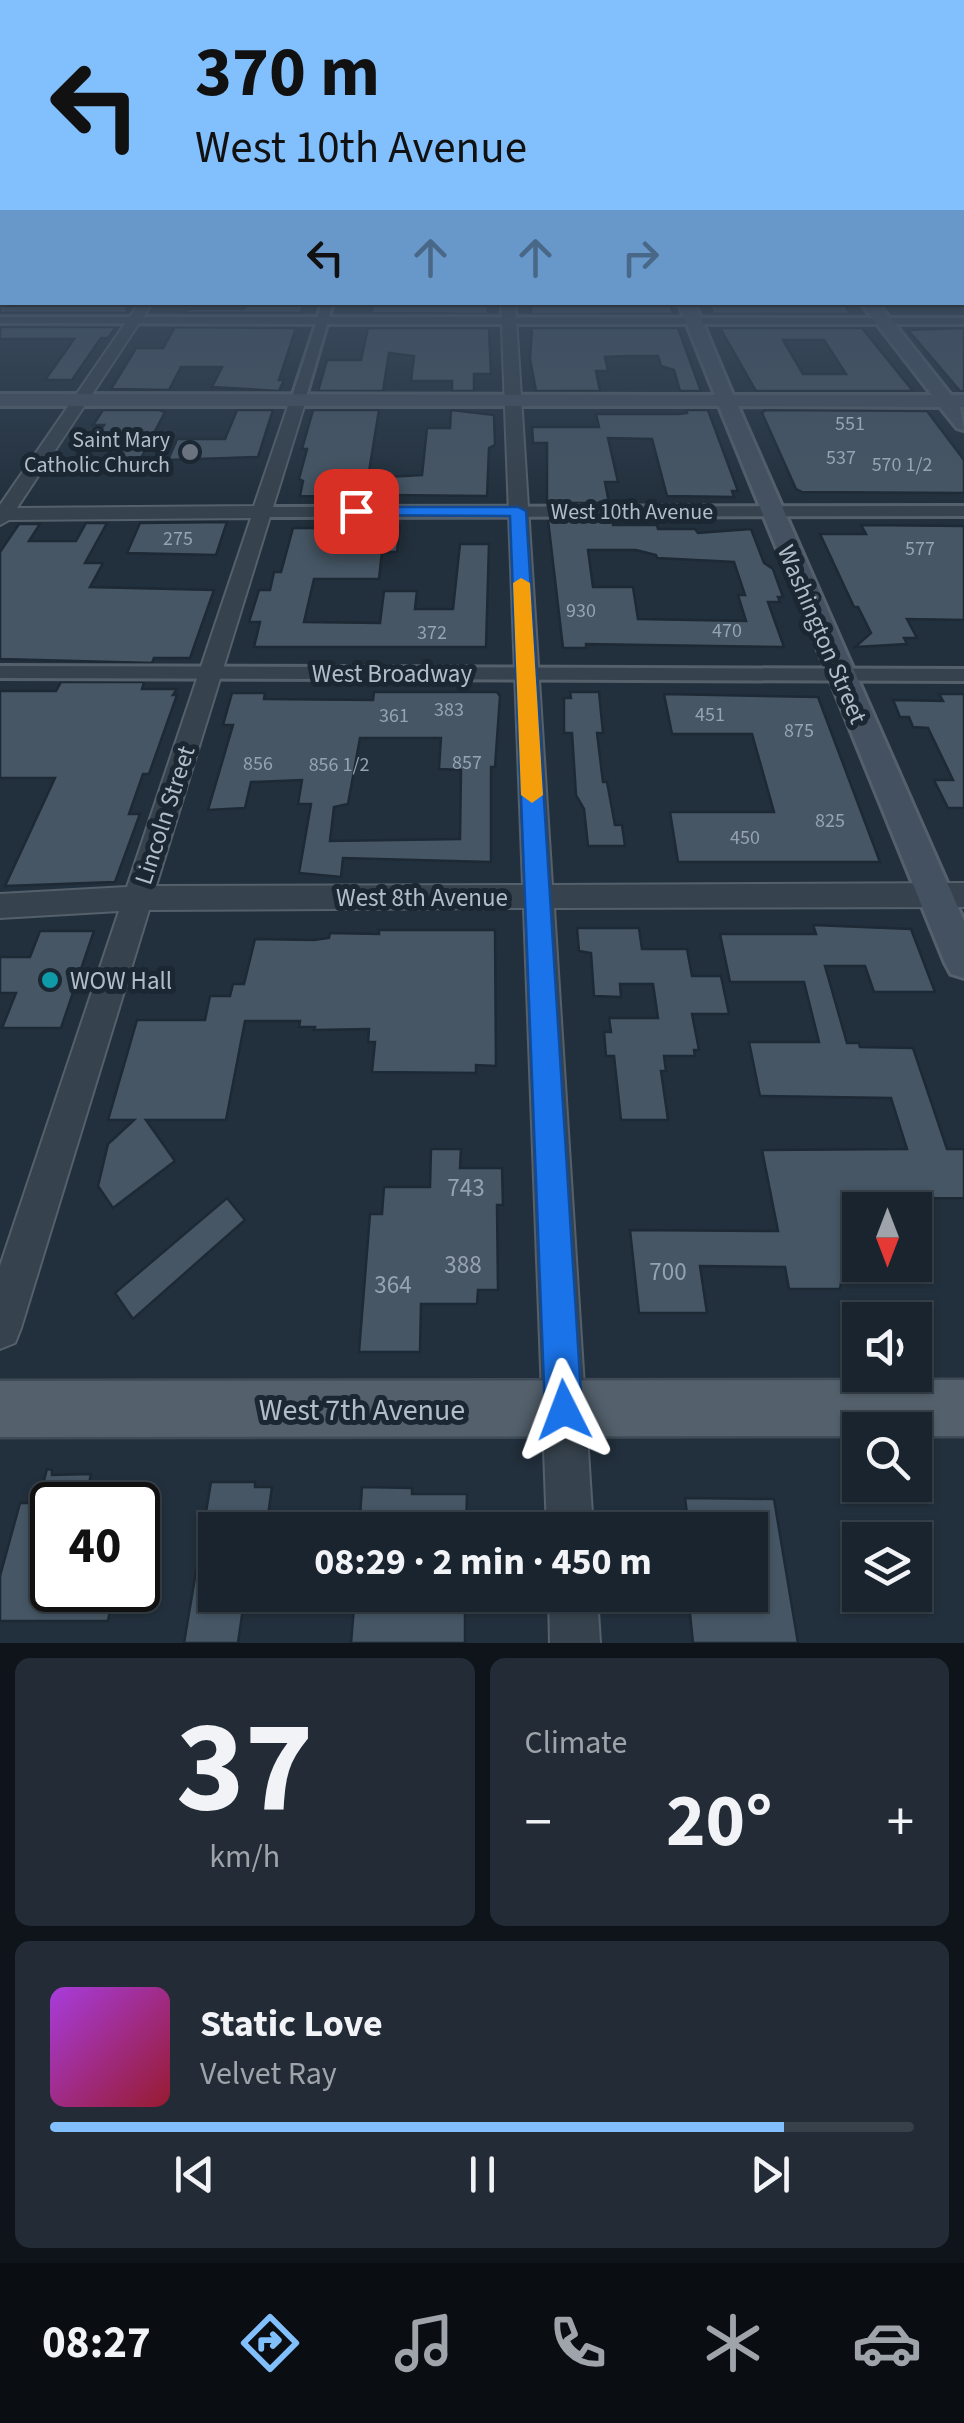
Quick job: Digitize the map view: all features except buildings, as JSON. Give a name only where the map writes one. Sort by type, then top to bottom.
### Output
[{"type":"main road","name":"Washington Street","points":[[705,350],[840,675],[950,895],[964,963]]},
{"type":"main road","points":[[908,350],[954,401],[964,424]]},
{"type":"main road","points":[[0,400],[954,401]]},
{"type":"main road","name":"West 7th Avenue","points":[[0,1409],[964,1408]]},
{"type":"street","points":[[1,515],[115,350]]},
{"type":"street","name":"Lincoln Street","points":[[0,1328],[313,350]]},
{"type":"street","points":[[509,350],[569,1512]]},
{"type":"street","name":"West 10th Avenue","points":[[1,515],[964,511]]},
{"type":"street","name":"West Broadway","points":[[0,672],[964,675]]},
{"type":"street","name":"West 8th Avenue","points":[[0,906],[138,898],[950,895]]},
{"type":"street","points":[[574,1612],[575,1643]]},
{"type":"slow traffic","points":[[521,583],[532,795]]},
{"type":"place","name":"Saint Mary Catholic Church","points":[[190,452]]},
{"type":"place","name":"WOW Hall","points":[[50,980]]},
{"type":"route","points":[[356,511],[518,511],[564,1410]]}]
